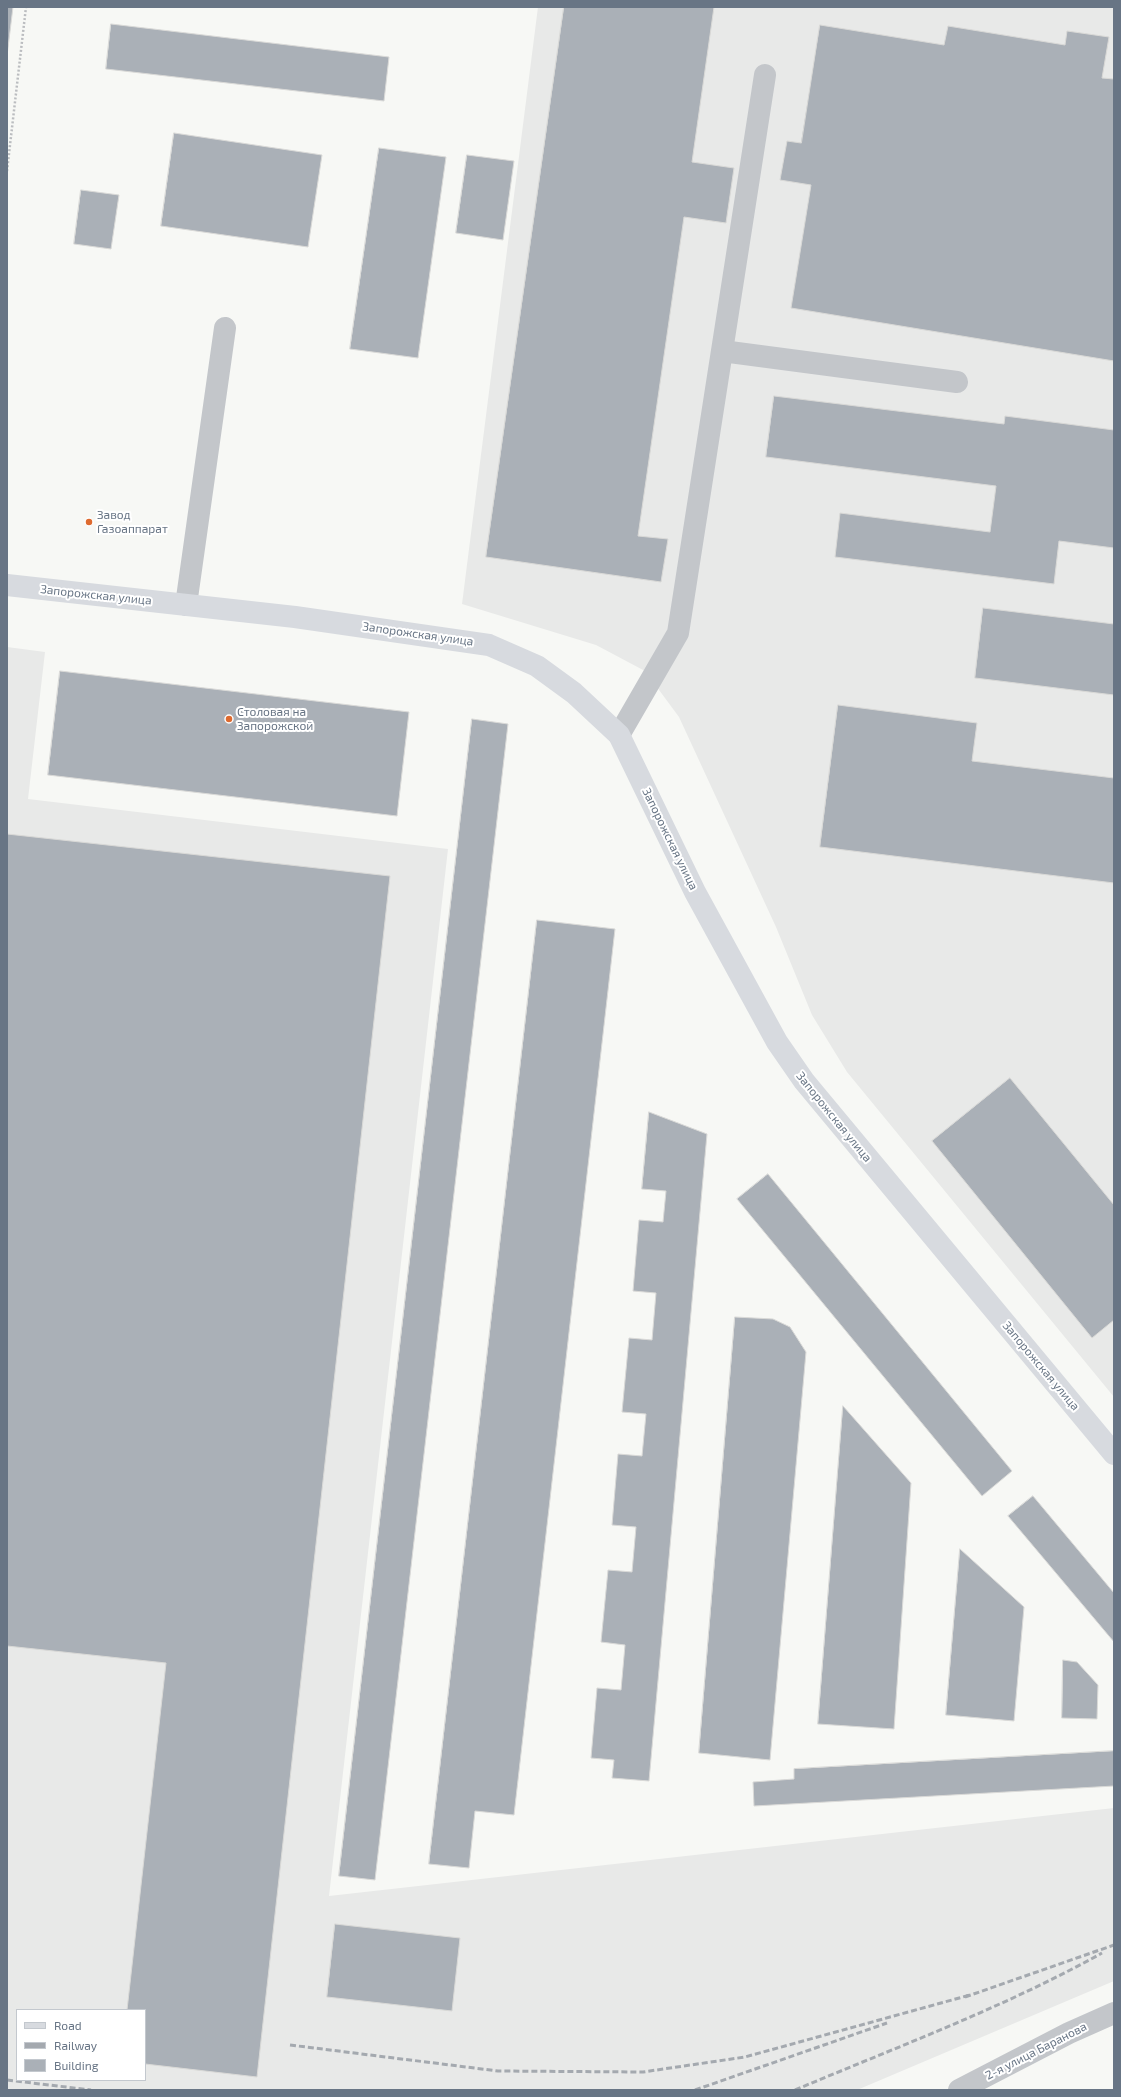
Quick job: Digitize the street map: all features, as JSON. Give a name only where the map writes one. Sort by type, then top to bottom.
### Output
[{"type":"main road","name":"Запорожская улица","points":[[7,585],[294,617],[489,645],[537,666],[574,693],[619,735],[695,892],[777,1042],[799,1075],[1114,1454]]},
{"type":"street","points":[[619,735],[678,632],[765,75]]},
{"type":"street","points":[[186,605],[225,328]]},
{"type":"street","points":[[722,351],[957,382]]},
{"type":"street","name":"2-я улица Баранова","points":[[959,2090],[1069,2033],[1114,2013]]},
{"type":"path","points":[[7,171],[26,7]]},
{"type":"shaded area","points":[[538,7],[1114,7],[1114,1397],[847,1072],[812,1015],[776,927],[679,717],[645,671],[596,645],[462,604]]},
{"type":"shaded area","points":[[7,647],[45,652],[28,799],[448,849],[329,1896],[1114,1808],[1114,1981],[857,2090],[7,2090]]},
{"type":"building","points":[[7,7],[13,7],[7,56]]},
{"type":"building","points":[[564,7],[714,7],[692,162],[734,168],[726,223],[684,217],[638,536],[668,539],[661,582],[486,557]]},
{"type":"building","points":[[111,24],[389,57],[384,101],[106,69]]},
{"type":"building","points":[[820,25],[944,45],[948,26],[1065,45],[1067,31],[1109,37],[1102,78],[1114,79],[1114,361],[791,308],[811,185],[780,180],[787,141],[801,143]]},
{"type":"building","points":[[174,133],[322,155],[308,247],[161,226]]},
{"type":"building","points":[[379,148],[446,157],[418,358],[350,349]]},
{"type":"building","points":[[467,155],[514,161],[503,240],[456,233]]},
{"type":"building","points":[[81,190],[119,195],[111,249],[74,244]]},
{"type":"building","points":[[774,396],[1004,424],[1005,416],[1114,430],[1114,548],[1059,541],[1054,584],[835,557],[840,513],[990,532],[996,486],[766,457]]},
{"type":"building","points":[[983,608],[1114,624],[1114,695],[975,678]]},
{"type":"building","points":[[60,671],[409,712],[397,816],[48,775]]},
{"type":"building","points":[[838,705],[977,723],[972,761],[1114,778],[1114,883],[820,847]]},
{"type":"building","points":[[472,719],[508,724],[375,1880],[339,1876]]},
{"type":"building","points":[[7,834],[390,876],[257,2077],[146,2064],[146,2009],[127,2009],[166,1663],[7,1646]]},
{"type":"building","points":[[537,920],[615,929],[514,1815],[475,1811],[469,1868],[429,1864]]},
{"type":"building","points":[[1010,1078],[1114,1205],[1114,1320],[1092,1338],[932,1141]]},
{"type":"building","points":[[649,1112],[707,1134],[649,1781],[612,1778],[614,1760],[591,1758],[597,1688],[621,1690],[625,1645],[601,1642],[608,1570],[632,1572],[636,1527],[612,1525],[618,1454],[642,1456],[646,1414],[622,1412],[629,1338],[652,1340],[656,1293],[633,1291],[639,1220],[663,1222],[666,1191],[642,1189]]},
{"type":"building","points":[[768,1174],[1012,1471],[982,1496],[737,1199]]},
{"type":"building","points":[[735,1317],[773,1319],[790,1327],[806,1352],[770,1760],[699,1753]]},
{"type":"building","points":[[843,1406],[911,1483],[894,1729],[818,1724]]},
{"type":"building","points":[[1033,1496],[1114,1593],[1114,1642],[1008,1516]]},
{"type":"building","points":[[960,1549],[1024,1607],[1014,1721],[946,1715]]},
{"type":"building","points":[[1063,1660],[1077,1662],[1098,1685],[1097,1719],[1062,1718]]},
{"type":"building","points":[[1114,1751],[1114,1786],[754,1806],[753,1782],[794,1779],[794,1769]]},
{"type":"building","points":[[335,1924],[460,1938],[452,2011],[327,1997]]},
{"type":"railway","points":[[965,1997],[1114,1945]]},
{"type":"railway","points":[[795,2090],[989,2009],[1065,1973],[1102,1953]]},
{"type":"railway","points":[[290,2045],[498,2071],[643,2072],[745,2057],[970,1995]]},
{"type":"railway","points":[[695,2090],[887,2023]]},
{"type":"railway","points":[[7,2080],[91,2090]]},
{"type":"place","name":"Завод Газоаппарат","points":[[89,522]]},
{"type":"place","name":"Столовая на Запорожской","points":[[229,719]]}]
